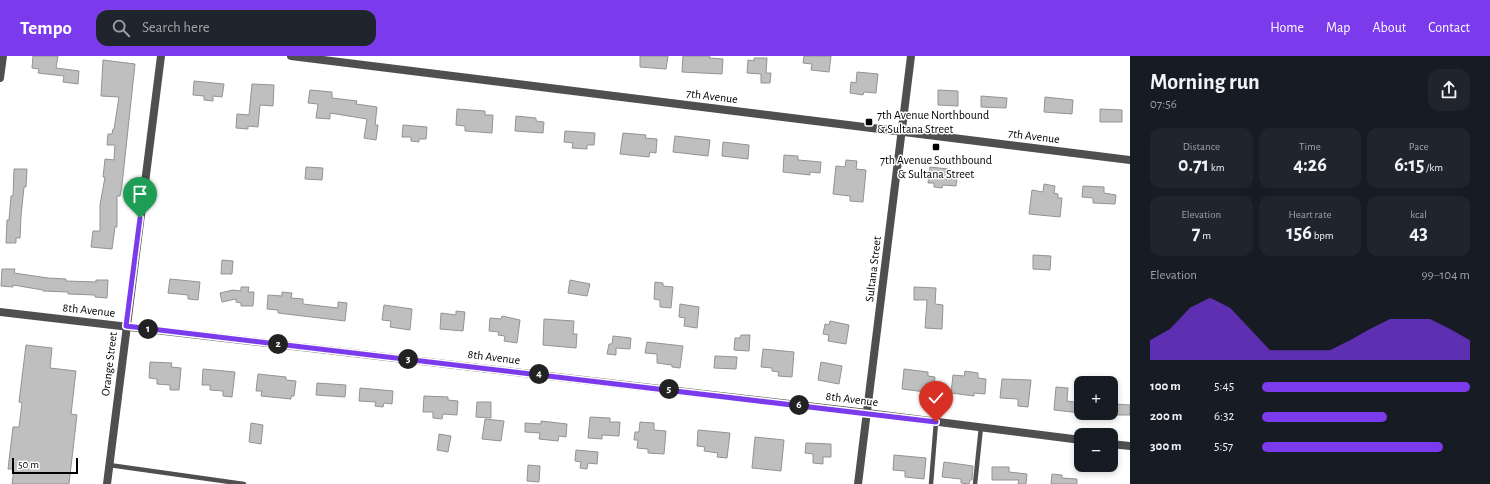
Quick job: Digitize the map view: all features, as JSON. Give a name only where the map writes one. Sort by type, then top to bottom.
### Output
[{"type":"street","points":[[0,78],[3,56]]},
{"type":"street","name":"Orange Street","points":[[107,484],[126,326],[162,56]]},
{"type":"street","name":"7th Avenue","points":[[291,56],[321,58],[1130,160]]},
{"type":"street","name":"Sultana Street","points":[[858,484],[911,56]]},
{"type":"street","name":"8th Avenue","points":[[0,312],[867,413],[1074,439]]},
{"type":"street","points":[[1118,445],[1130,446]]},
{"type":"lane","points":[[931,484],[936,422]]},
{"type":"lane","points":[[975,484],[981,427]]},
{"type":"lane","points":[[109,465],[244,484]]},
{"type":"building","points":[[33,56],[58,56],[56,68],[79,71],[78,84],[63,82],[64,76],[38,73],[39,69],[32,68]]},
{"type":"building","points":[[640,56],[668,56],[666,69],[640,67]]},
{"type":"building","points":[[683,56],[710,56],[709,58],[723,59],[722,74],[682,72]]},
{"type":"building","points":[[804,56],[831,56],[829,72],[811,70],[812,64],[803,63]]},
{"type":"building","points":[[754,58],[767,58],[766,73],[771,73],[770,83],[761,83],[761,74],[747,73],[748,60],[754,61]]},
{"type":"building","points":[[103,60],[135,64],[122,185],[120,196],[117,196],[117,227],[115,227],[112,249],[91,247],[93,231],[100,231],[100,205],[105,177],[103,177],[105,159],[114,160],[115,145],[107,145],[108,134],[112,134],[114,129],[119,97],[101,96]]},
{"type":"building","points":[[857,72],[878,74],[876,93],[864,92],[863,95],[850,93],[851,82],[856,83]]},
{"type":"building","points":[[194,81],[224,84],[222,97],[213,96],[213,101],[204,100],[204,96],[193,95]]},
{"type":"building","points":[[252,84],[274,85],[273,106],[260,105],[258,127],[248,126],[248,129],[236,128],[237,114],[249,115]]},
{"type":"building","points":[[310,90],[332,92],[332,98],[357,101],[356,104],[377,107],[375,125],[378,125],[376,140],[364,138],[367,119],[330,113],[330,119],[316,118],[318,104],[308,103]]},
{"type":"building","points":[[938,90],[958,91],[958,106],[938,105]]},
{"type":"building","points":[[981,96],[1007,98],[1006,108],[981,107]]},
{"type":"building","points":[[1045,97],[1073,100],[1072,114],[1044,112]]},
{"type":"building","points":[[457,109],[485,111],[485,115],[493,115],[492,133],[465,131],[465,126],[456,125]]},
{"type":"building","points":[[1100,109],[1122,110],[1122,122],[1100,122]]},
{"type":"building","points":[[516,116],[536,118],[536,121],[544,122],[543,133],[515,131]]},
{"type":"building","points":[[403,125],[427,127],[426,139],[419,139],[419,142],[411,141],[411,137],[402,137]]},
{"type":"building","points":[[565,131],[595,133],[594,145],[587,145],[587,149],[572,148],[573,143],[564,142]]},
{"type":"building","points":[[623,133],[646,135],[645,138],[657,139],[656,153],[650,152],[649,157],[620,154]]},
{"type":"building","points":[[675,136],[710,140],[708,156],[673,152]]},
{"type":"building","points":[[723,142],[749,145],[748,159],[722,156]]},
{"type":"building","points":[[784,155],[798,156],[798,160],[821,162],[820,173],[810,172],[810,175],[783,172]]},
{"type":"building","points":[[846,160],[857,161],[856,169],[866,170],[863,202],[850,201],[850,196],[833,194],[836,166],[845,167]]},
{"type":"building","points":[[306,167],[323,168],[322,180],[305,179]]},
{"type":"building","points":[[930,167],[948,169],[948,171],[958,173],[956,186],[943,185],[942,188],[934,187],[934,183],[928,183]]},
{"type":"building","points":[[14,169],[27,169],[26,187],[24,187],[20,238],[16,238],[16,243],[6,243],[7,220],[9,220],[11,196],[13,196]]},
{"type":"building","points":[[1044,184],[1055,186],[1054,193],[1058,194],[1058,198],[1062,198],[1060,217],[1029,214],[1032,190],[1043,192]]},
{"type":"building","points":[[1083,186],[1104,187],[1104,193],[1116,195],[1115,204],[1093,203],[1093,198],[1082,197]]},
{"type":"building","points":[[1033,255],[1051,256],[1050,270],[1033,269]]},
{"type":"building","points":[[222,260],[233,261],[232,274],[221,274]]},
{"type":"building","points":[[2,269],[15,269],[14,273],[66,279],[66,281],[96,282],[96,280],[108,280],[107,298],[95,297],[95,295],[68,294],[68,292],[43,291],[13,285],[13,287],[1,286]]},
{"type":"building","points":[[170,279],[200,282],[198,300],[188,299],[188,295],[168,293]]},
{"type":"building","points":[[570,280],[590,284],[587,296],[568,293]]},
{"type":"building","points":[[655,282],[663,283],[663,286],[673,287],[671,308],[660,307],[660,300],[654,299]]},
{"type":"building","points":[[241,287],[249,287],[248,292],[254,292],[253,306],[241,306],[241,303],[236,302],[236,299],[222,302],[220,293],[233,290],[241,291]]},
{"type":"building","points":[[914,287],[936,288],[935,304],[943,305],[942,329],[925,328],[927,300],[914,300]]},
{"type":"building","points":[[282,292],[292,293],[291,298],[303,299],[303,304],[338,308],[338,302],[347,303],[345,321],[278,313],[278,310],[267,309],[268,295],[282,296]]},
{"type":"building","points":[[680,304],[699,307],[697,328],[684,326],[685,318],[679,317]]},
{"type":"building","points":[[384,305],[412,309],[410,330],[390,327],[391,321],[382,320]]},
{"type":"building","points":[[456,311],[465,312],[463,331],[440,329],[441,313],[456,315]]},
{"type":"building","points":[[502,316],[520,320],[517,343],[504,341],[505,336],[498,335],[499,332],[489,331],[490,318],[501,319]]},
{"type":"building","points":[[544,319],[574,321],[573,334],[577,334],[576,348],[543,345]]},
{"type":"building","points":[[830,321],[849,325],[846,344],[828,341],[829,335],[823,334],[825,324],[829,325]]},
{"type":"building","points":[[741,335],[750,335],[749,351],[734,350],[735,338],[740,338]]},
{"type":"building","points":[[613,336],[631,338],[630,349],[616,348],[616,355],[607,354],[609,344],[612,344]]},
{"type":"building","points":[[647,342],[683,346],[680,368],[672,367],[672,365],[657,363],[657,354],[645,353]]},
{"type":"building","points":[[26,345],[52,348],[50,368],[76,371],[71,414],[77,415],[69,484],[12,484],[14,469],[8,469],[13,427],[19,427],[22,403],[19,402]]},
{"type":"building","points":[[763,349],[794,352],[792,377],[778,376],[779,372],[772,371],[772,368],[761,367]]},
{"type":"building","points":[[715,356],[737,357],[736,369],[714,368]]},
{"type":"building","points":[[150,362],[172,363],[171,367],[181,368],[179,390],[170,390],[170,385],[157,384],[157,379],[149,378]]},
{"type":"building","points":[[821,362],[842,366],[839,384],[818,380]]},
{"type":"building","points":[[203,369],[235,372],[232,397],[223,396],[223,391],[210,390],[210,385],[202,385]]},
{"type":"building","points":[[904,369],[928,372],[928,376],[935,377],[933,393],[902,389]]},
{"type":"building","points":[[965,371],[978,373],[978,378],[986,379],[985,394],[974,393],[974,396],[951,393],[953,375],[964,376]]},
{"type":"building","points":[[258,374],[286,377],[286,380],[296,381],[294,396],[291,396],[291,399],[261,396],[262,391],[256,391]]},
{"type":"building","points":[[1002,379],[1031,380],[1028,407],[1018,406],[1018,399],[1000,398]]},
{"type":"building","points":[[317,383],[346,385],[345,397],[316,395]]},
{"type":"building","points":[[1056,387],[1068,388],[1067,401],[1074,402],[1074,412],[1054,410]]},
{"type":"building","points":[[360,388],[393,391],[392,404],[384,403],[383,407],[375,406],[376,402],[359,401]]},
{"type":"building","points":[[424,396],[448,397],[448,400],[458,401],[457,415],[443,414],[442,419],[433,418],[433,412],[423,412]]},
{"type":"building","points":[[477,402],[491,402],[491,418],[476,417]]},
{"type":"building","points":[[1118,404],[1130,405],[1130,415],[1118,415]]},
{"type":"building","points":[[590,417],[610,418],[610,422],[620,422],[619,436],[602,435],[602,439],[588,438]]},
{"type":"building","points":[[485,419],[504,421],[501,441],[482,439]]},
{"type":"building","points":[[541,421],[567,424],[566,437],[559,436],[558,441],[539,439],[540,433],[525,432],[525,423],[541,424]]},
{"type":"building","points":[[640,422],[654,423],[654,430],[666,431],[664,454],[648,453],[648,449],[637,448],[638,440],[634,440],[635,432],[639,432]]},
{"type":"building","points":[[251,423],[263,425],[261,444],[249,442]]},
{"type":"building","points":[[698,430],[730,433],[727,458],[717,457],[718,453],[704,451],[705,447],[697,446]]},
{"type":"building","points":[[439,434],[451,436],[448,452],[437,450]]},
{"type":"building","points":[[755,437],[784,440],[781,471],[752,468]]},
{"type":"building","points":[[806,443],[831,444],[831,457],[823,457],[823,464],[813,463],[813,454],[805,453]]},
{"type":"building","points":[[576,450],[598,452],[597,464],[588,463],[587,469],[580,468],[581,462],[575,461]]},
{"type":"building","points":[[894,455],[926,458],[924,479],[905,477],[905,471],[893,470]]},
{"type":"building","points":[[944,462],[973,466],[972,480],[970,480],[969,484],[961,483],[961,479],[942,477]]},
{"type":"building","points":[[528,465],[540,466],[539,482],[527,481]]},
{"type":"building","points":[[992,467],[1009,467],[1009,472],[1027,474],[1026,484],[1018,484],[1019,480],[992,480]]},
{"type":"building","points":[[1052,474],[1062,475],[1062,478],[1077,479],[1077,484],[1051,484]]},
{"type":"place","name":"7th Avenue Northbound & Sultana Street","points":[[869,122]]},
{"type":"place","name":"7th Avenue Southbound & Sultana Street","points":[[936,147]]},
{"type":"route","points":[[140,218],[126,326],[936,422]]}]
